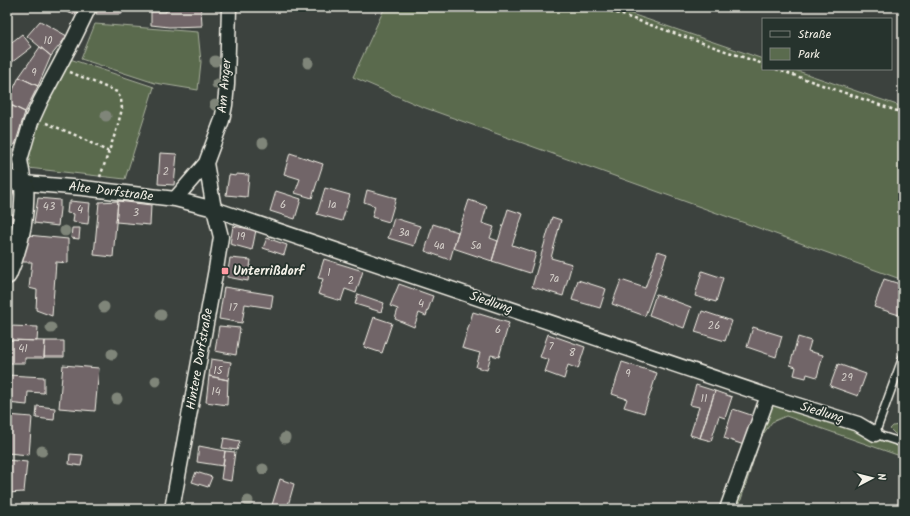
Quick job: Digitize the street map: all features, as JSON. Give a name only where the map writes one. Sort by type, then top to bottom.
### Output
[{"type":"street","points":[[7,276],[16,251],[24,211],[16,181],[20,160],[33,118],[89,7]]},
{"type":"street","name":"Am Anger","points":[[206,163],[222,120],[225,105],[229,7]]},
{"type":"street","points":[[175,199],[206,163]]},
{"type":"street","points":[[206,163],[214,209]]},
{"type":"street","name":"Alte Dorfstraße","points":[[16,181],[175,199],[214,209]]},
{"type":"street","name":"Siedlung","points":[[214,209],[768,396],[858,424],[875,434]]},
{"type":"street","name":"Hintere Dorfstraße","points":[[172,509],[221,237],[214,209]]},
{"type":"street","points":[[727,509],[768,396]]},
{"type":"lane","points":[[903,357],[875,434],[903,443]]},
{"type":"path","points":[[600,7],[762,64]]},
{"type":"path","points":[[58,67],[117,92],[121,99],[122,109],[96,189]]},
{"type":"path","points":[[779,70],[903,113]]},
{"type":"path","points":[[33,118],[73,134],[109,152]]},
{"type":"green space","points":[[385,7],[611,7],[762,59],[762,70],[795,70],[903,107],[903,280],[420,106],[353,77]]},
{"type":"green space","points":[[95,24],[198,32],[201,62],[198,90],[155,83],[81,59]]},
{"type":"green space","points":[[70,59],[154,87],[125,179],[28,168],[33,131],[51,90]]},
{"type":"green space","points":[[771,403],[903,447],[903,457],[786,416],[772,422],[761,437],[738,509],[732,509]]},
{"type":"green space","points":[[903,424],[903,437],[895,434],[890,429],[893,426]]},
{"type":"building","points":[[54,7],[78,7],[75,15]]},
{"type":"building","points":[[99,7],[121,7],[122,14],[96,14]]},
{"type":"building","points":[[166,7],[201,7],[202,26],[169,27],[151,25],[151,12],[166,12]]},
{"type":"building","points":[[40,21],[67,36],[51,56],[27,36]]},
{"type":"building","points":[[22,34],[32,47],[7,66],[7,46]]},
{"type":"building","points":[[40,47],[51,56],[38,86],[19,77]]},
{"type":"building","points":[[19,77],[38,86],[25,112],[7,103]]},
{"type":"building","points":[[12,106],[25,112],[15,145],[7,142],[7,120]]},
{"type":"building","points":[[7,150],[9,150],[7,165]]},
{"type":"building","points":[[160,153],[177,154],[174,185],[158,184]]},
{"type":"building","points":[[290,153],[323,164],[312,198],[295,193],[300,179],[284,174]]},
{"type":"building","points":[[236,174],[249,175],[247,197],[226,195],[229,175],[236,176]]},
{"type":"building","points":[[7,188],[14,190],[8,214],[7,213]]},
{"type":"building","points":[[325,188],[350,195],[342,221],[317,214]]},
{"type":"building","points":[[367,190],[396,198],[389,222],[372,217],[375,206],[364,202]]},
{"type":"building","points":[[276,191],[301,199],[295,219],[270,211]]},
{"type":"building","points":[[38,198],[60,200],[58,226],[34,223]]},
{"type":"building","points":[[469,200],[487,206],[482,223],[494,227],[490,238],[498,241],[492,261],[453,248]]},
{"type":"building","points":[[70,201],[90,203],[88,224],[73,222],[74,214],[67,213],[68,204],[70,204]]},
{"type":"building","points":[[118,201],[113,257],[94,255],[99,202]]},
{"type":"building","points":[[118,201],[151,205],[150,225],[116,222]]},
{"type":"building","points":[[508,209],[523,214],[512,245],[536,253],[530,273],[492,261]]},
{"type":"building","points":[[7,213],[17,215],[7,255]]},
{"type":"building","points":[[552,217],[561,220],[551,258],[572,264],[563,296],[532,287]]},
{"type":"building","points":[[394,218],[420,226],[414,246],[388,238]]},
{"type":"building","points":[[433,224],[458,232],[450,260],[425,251]]},
{"type":"building","points":[[233,226],[256,230],[252,250],[230,244]]},
{"type":"building","points":[[72,228],[80,228],[79,239],[71,238]]},
{"type":"building","points":[[28,235],[68,239],[68,263],[56,262],[52,316],[36,310],[37,290],[29,288],[32,262],[22,262]]},
{"type":"building","points":[[267,238],[287,245],[284,255],[263,248]]},
{"type":"building","points":[[658,251],[667,254],[645,316],[612,304],[621,280],[645,288]]},
{"type":"building","points":[[230,258],[251,260],[248,281],[227,277]]},
{"type":"building","points":[[324,259],[363,271],[356,293],[345,289],[341,301],[318,294],[323,279],[318,278]]},
{"type":"building","points":[[702,271],[723,278],[716,302],[695,296]]},
{"type":"building","points":[[884,279],[903,285],[903,302],[899,315],[874,307]]},
{"type":"building","points":[[578,280],[606,289],[600,308],[572,300]]},
{"type":"building","points":[[399,284],[433,296],[426,316],[419,313],[414,327],[395,319],[398,309],[390,306]]},
{"type":"building","points":[[224,287],[273,295],[271,308],[245,304],[242,323],[219,319]]},
{"type":"building","points":[[358,294],[384,303],[381,312],[355,304]]},
{"type":"building","points":[[656,294],[691,307],[684,328],[649,315]]},
{"type":"building","points":[[702,311],[732,321],[725,341],[695,332]]},
{"type":"building","points":[[473,312],[509,323],[499,357],[491,355],[487,370],[476,367],[480,353],[462,348]]},
{"type":"building","points":[[374,317],[392,323],[382,353],[364,347]]},
{"type":"building","points":[[10,326],[38,327],[37,341],[9,340]]},
{"type":"building","points":[[219,326],[240,328],[236,355],[215,351]]},
{"type":"building","points":[[753,327],[782,336],[776,357],[747,347]]},
{"type":"building","points":[[548,334],[585,347],[578,369],[568,365],[564,379],[545,372],[549,360],[540,357]]},
{"type":"building","points":[[798,337],[811,341],[808,351],[823,355],[817,377],[807,374],[806,378],[794,375],[796,367],[790,365]]},
{"type":"building","points":[[7,340],[45,341],[44,358],[25,358],[25,363],[7,363]]},
{"type":"building","points":[[45,341],[64,341],[64,357],[44,357]]},
{"type":"building","points":[[211,359],[231,362],[228,380],[209,376]]},
{"type":"building","points":[[622,362],[657,373],[644,413],[624,407],[627,399],[612,394]]},
{"type":"building","points":[[838,364],[866,374],[858,396],[830,386]]},
{"type":"building","points":[[63,365],[99,368],[95,411],[59,408]]},
{"type":"building","points":[[7,375],[44,377],[44,393],[28,392],[27,405],[7,403]]},
{"type":"building","points":[[209,376],[228,380],[227,405],[206,402]]},
{"type":"building","points":[[696,385],[715,391],[700,438],[690,435],[699,407],[690,405]]},
{"type":"building","points":[[715,391],[732,397],[725,418],[719,416],[711,441],[700,438]]},
{"type":"building","points":[[37,406],[55,408],[54,420],[36,418]]},
{"type":"building","points":[[733,409],[754,416],[744,445],[724,438]]},
{"type":"building","points":[[7,415],[32,417],[29,455],[7,453]]},
{"type":"building","points":[[224,438],[240,441],[237,450],[222,448]]},
{"type":"building","points":[[199,446],[225,451],[223,466],[197,462]]},
{"type":"building","points":[[225,451],[235,452],[231,481],[221,479]]},
{"type":"building","points":[[70,454],[83,455],[81,466],[69,464]]},
{"type":"building","points":[[7,460],[27,462],[24,492],[7,493]]},
{"type":"building","points":[[196,472],[212,477],[208,487],[192,482]]},
{"type":"building","points":[[280,479],[294,484],[287,509],[272,505]]},
{"type":"place","name":"Unterrißdorf","points":[[225,271]]}]
